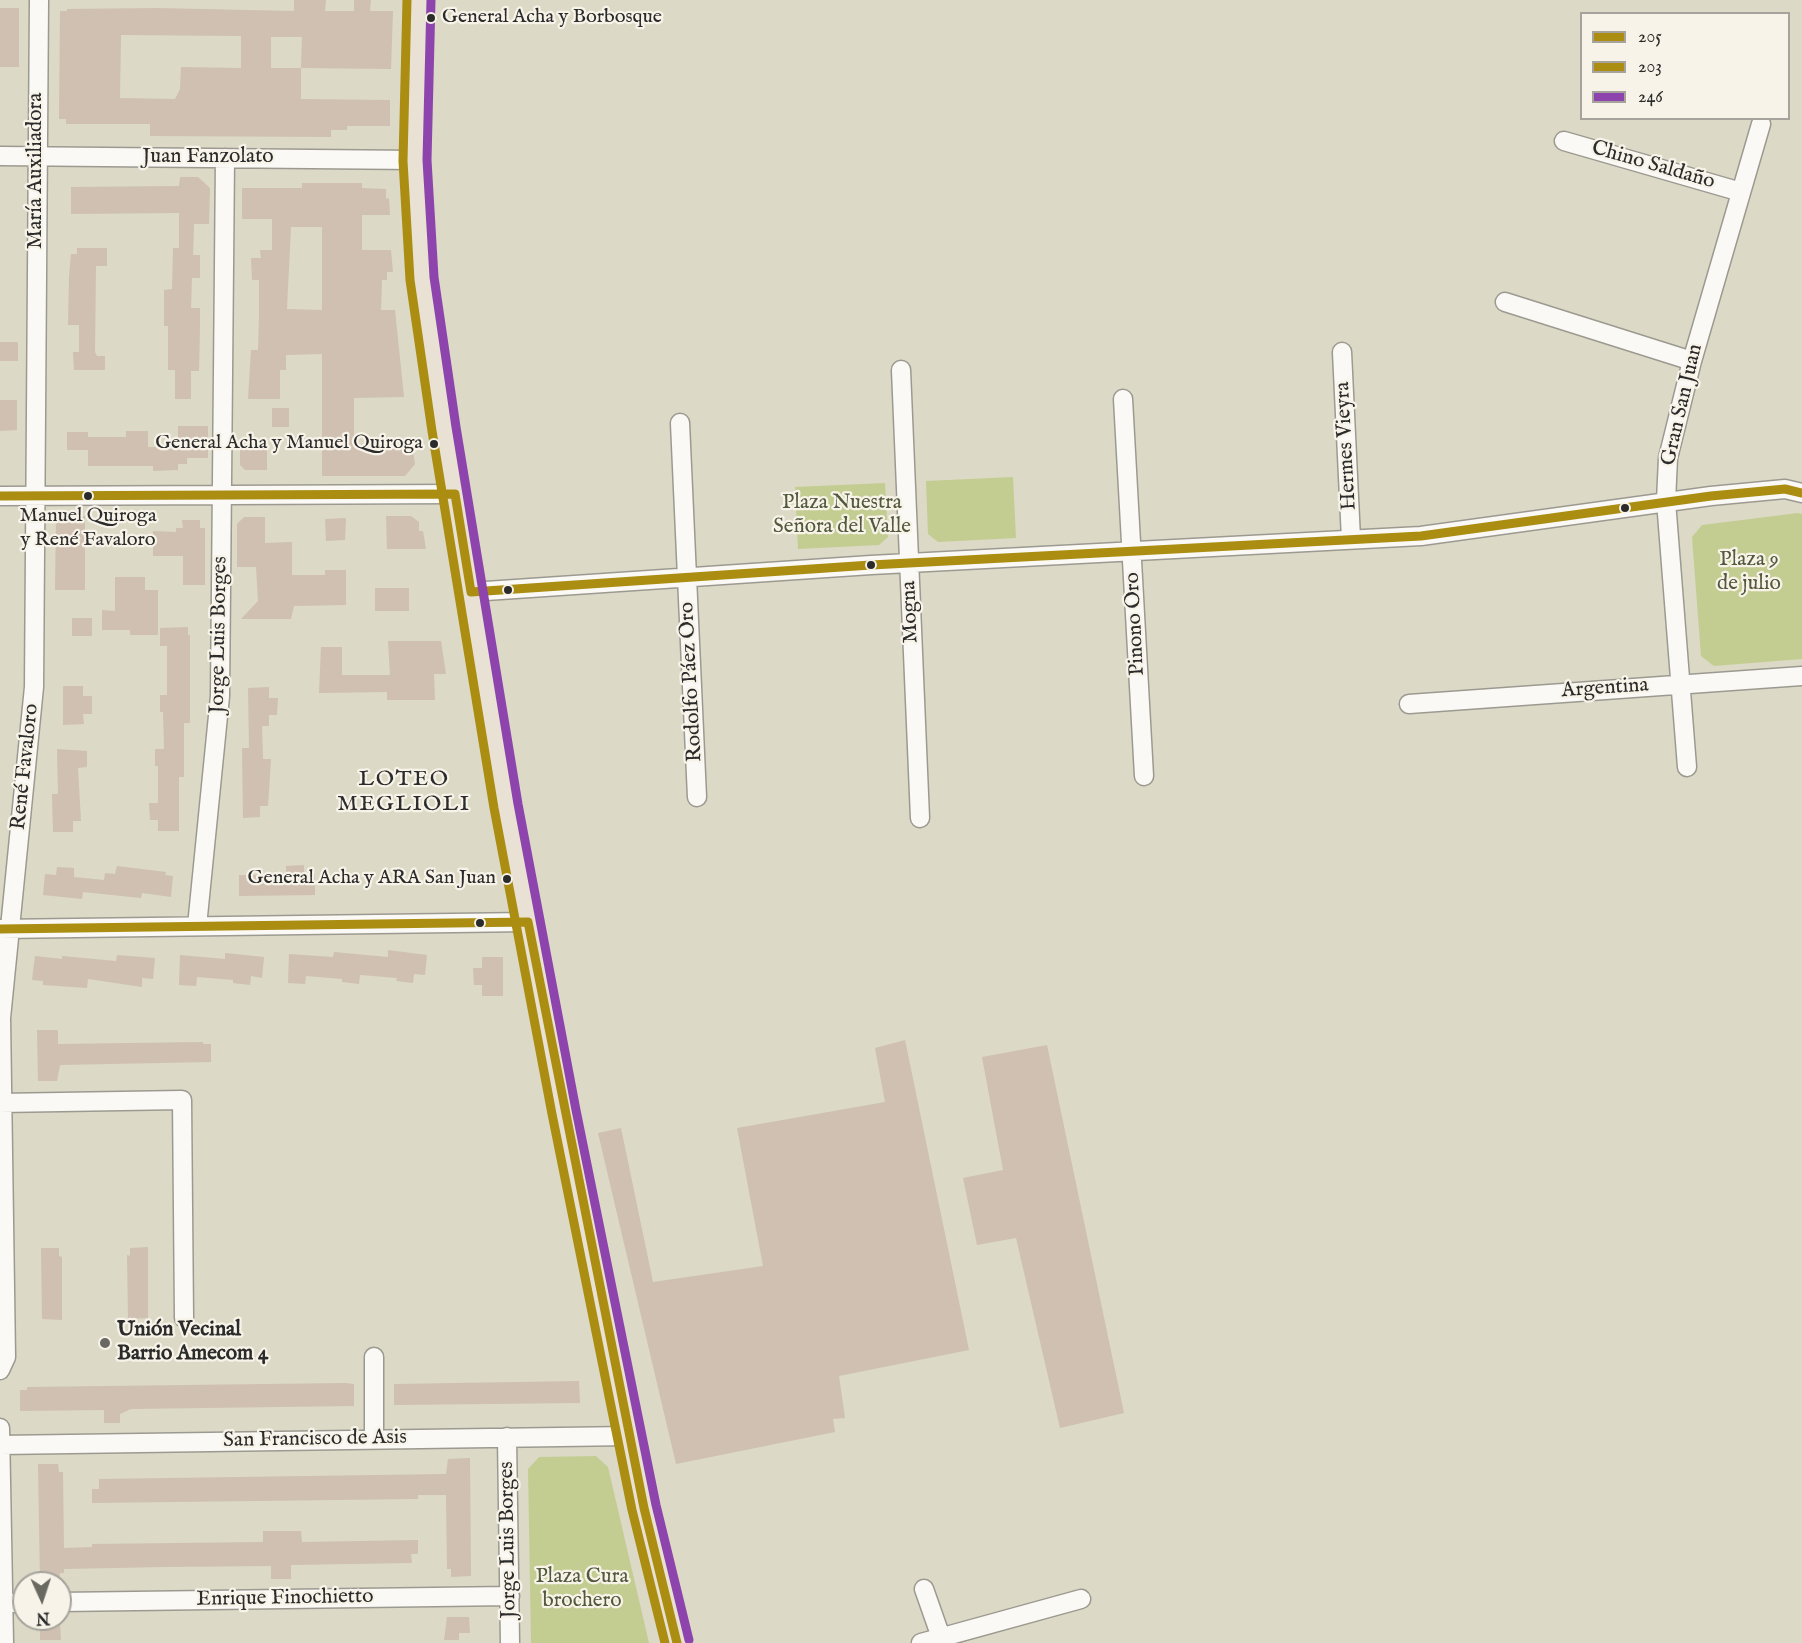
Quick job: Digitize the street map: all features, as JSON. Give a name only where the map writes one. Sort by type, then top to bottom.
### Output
[{"type":"main road","points":[[419,0],[415,159],[422,278],[455,494],[528,922],[644,1508],[677,1643]]},
{"type":"street","name":"María Auxiliadora","points":[[36,342],[39,0]]},
{"type":"street","name":"Gran San Juan","points":[[1687,767],[1666,501],[1668,458],[1692,361],[1761,123]]},
{"type":"street","name":"Chino Saldaño","points":[[1564,141],[1741,192]]},
{"type":"street","name":"Juan Fanzolato","points":[[0,156],[415,159]]},
{"type":"street","name":"Jorge Luis Borges","points":[[197,926],[220,696],[225,158]]},
{"type":"street","points":[[1505,302],[1692,361]]},
{"type":"street","name":"René Favaloro","points":[[0,1370],[6,1357],[2,1269],[1,1018],[5,929],[34,687],[36,342]]},
{"type":"street","name":"Hermes Vieyra","points":[[1342,352],[1351,539]]},
{"type":"street","name":"Mogna","points":[[901,370],[920,818]]},
{"type":"street","name":"Pinono Oro","points":[[1123,399],[1144,776]]},
{"type":"street","name":"Rodolfo Páez Oro","points":[[680,423],[698,797]]},
{"type":"street","points":[[471,592],[909,563],[1421,536],[1666,501],[1785,489],[1802,492]]},
{"type":"street","points":[[0,496],[455,494]]},
{"type":"street","name":"Argentina","points":[[1409,704],[1802,676]]},
{"type":"street","points":[[5,929],[528,922]]},
{"type":"street","points":[[1,1103],[182,1100],[184,1318]]},
{"type":"street","points":[[374,1357],[374,1439]]},
{"type":"street","points":[[0,1428],[4,1643]]},
{"type":"street","name":"San Francisco de Asis","points":[[0,1445],[630,1436]]},
{"type":"street","name":"Jorge Luis Borges","points":[[507,1437],[510,1643]]},
{"type":"street","points":[[924,1589],[943,1640]]},
{"type":"street","name":"Enrique Finochietto","points":[[72,1602],[510,1596]]},
{"type":"street","points":[[921,1643],[943,1640],[1081,1599]]},
{"type":"street","points":[[3,1603],[12,1603]]},
{"type":"green space","points":[[1013,477],[1016,538],[938,542],[928,534],[926,481]]},
{"type":"green space","name":"Plaza Nuestra Señora del Valle","points":[[885,483],[888,537],[879,545],[798,549],[795,487]]},
{"type":"green space","name":"Plaza 9 de julio","points":[[1802,514],[1802,659],[1714,666],[1701,656],[1692,537],[1702,525]]},
{"type":"green space","name":"Plaza Cura brochero","points":[[596,1456],[608,1467],[649,1643],[531,1643],[528,1469],[539,1457]]},
{"type":"building","points":[[294,0],[326,0],[325,11],[354,11],[354,0],[371,0],[370,11],[393,11],[391,69],[301,68],[301,99],[390,100],[390,126],[347,126],[347,130],[331,130],[331,137],[150,136],[150,124],[66,124],[66,119],[59,119],[60,11],[157,8],[294,11]],"holes":[[[121,35],[241,36],[241,68],[181,67],[180,89],[175,99],[120,98]],[[271,37],[302,37],[301,68],[271,68]]]},
{"type":"building","points":[[0,8],[19,8],[19,67],[0,67]]},
{"type":"building","points":[[180,177],[198,177],[210,188],[209,224],[194,224],[193,255],[200,255],[200,278],[192,278],[191,308],[200,308],[200,326],[199,371],[191,371],[191,399],[175,399],[175,370],[168,370],[168,326],[164,326],[164,290],[172,289],[173,248],[179,248],[179,213],[71,214],[71,187],[179,186]]},
{"type":"building","points":[[302,183],[362,183],[362,188],[386,189],[390,215],[362,215],[362,250],[391,250],[393,272],[387,272],[387,280],[382,280],[381,310],[395,310],[404,397],[354,398],[354,448],[412,445],[415,464],[405,476],[322,476],[322,354],[286,355],[286,370],[280,370],[280,399],[248,399],[251,350],[258,350],[259,317],[259,280],[252,280],[251,258],[261,258],[260,250],[272,250],[272,219],[242,219],[242,188],[302,188]],"holes":[[[291,227],[322,227],[322,310],[287,309]]]},
{"type":"building","points":[[77,248],[107,248],[107,266],[96,266],[95,352],[97,356],[105,356],[105,370],[74,370],[73,352],[79,352],[79,325],[68,325],[69,277],[71,254],[77,254]]},
{"type":"building","points":[[0,342],[18,342],[18,361],[0,361]]},
{"type":"building","points":[[0,400],[17,400],[17,430],[0,431]]},
{"type":"building","points":[[272,408],[289,408],[289,427],[272,427]]},
{"type":"building","points":[[178,426],[208,426],[208,458],[187,458],[187,464],[178,464],[178,470],[153,471],[153,466],[88,466],[88,450],[67,450],[67,432],[88,432],[88,437],[126,437],[126,431],[148,431],[148,447],[178,447]]},
{"type":"building","points":[[240,443],[267,443],[267,470],[245,470],[240,465]]},
{"type":"building","points":[[56,516],[85,516],[85,590],[55,590]]},
{"type":"building","points":[[386,516],[411,516],[419,522],[419,531],[423,531],[426,549],[387,549]]},
{"type":"building","points":[[244,517],[265,517],[265,543],[292,542],[292,575],[325,575],[325,570],[346,570],[346,605],[294,606],[291,619],[241,619],[258,601],[256,567],[237,567],[237,524]]},
{"type":"building","points":[[346,518],[345,540],[326,541],[325,519]]},
{"type":"building","points":[[182,520],[200,520],[200,528],[205,528],[205,585],[183,585],[183,556],[153,556],[153,531],[176,532],[176,528],[183,528]]},
{"type":"building","points":[[115,577],[145,577],[145,590],[158,590],[158,635],[130,635],[130,630],[102,630],[102,610],[115,611]]},
{"type":"building","points":[[375,588],[409,588],[409,611],[375,611]]},
{"type":"building","points":[[72,618],[92,618],[92,636],[72,636]]},
{"type":"building","points":[[188,627],[188,635],[190,635],[190,723],[184,723],[184,777],[179,777],[179,831],[158,831],[158,820],[150,820],[149,803],[158,803],[158,766],[155,766],[155,749],[164,749],[160,695],[167,695],[167,646],[160,646],[160,628]]},
{"type":"building","points":[[388,641],[441,641],[446,674],[434,674],[435,700],[387,700],[387,692],[319,693],[321,647],[342,647],[342,675],[390,675]]},
{"type":"building","points":[[63,686],[83,686],[83,696],[92,696],[92,714],[83,714],[84,724],[63,725]]},
{"type":"building","points":[[269,687],[269,698],[278,698],[277,715],[269,715],[269,726],[262,726],[263,759],[271,759],[268,806],[260,806],[260,817],[243,818],[242,748],[249,748],[248,688]]},
{"type":"building","points":[[57,749],[87,751],[87,767],[78,768],[81,821],[73,821],[73,832],[53,832],[52,794],[58,794]]},
{"type":"building","points":[[304,865],[304,874],[315,874],[315,895],[239,896],[239,875],[286,875],[286,866]]},
{"type":"building","points":[[117,866],[166,872],[165,875],[173,876],[171,897],[142,893],[141,898],[83,892],[82,899],[43,895],[45,874],[56,875],[57,867],[74,868],[74,877],[104,880],[105,873],[115,874]]},
{"type":"building","points":[[388,950],[427,955],[425,975],[414,974],[413,983],[396,981],[397,978],[360,975],[359,984],[342,982],[342,979],[306,976],[305,984],[288,983],[289,954],[333,957],[334,952],[388,957]]},
{"type":"building","points":[[225,953],[264,957],[262,978],[251,976],[250,985],[233,983],[233,980],[197,977],[196,986],[179,985],[180,955],[225,959]]},
{"type":"building","points":[[117,955],[155,958],[153,979],[142,978],[142,987],[88,979],[87,988],[43,985],[43,981],[32,980],[35,956],[116,961]]},
{"type":"building","points":[[482,957],[503,957],[503,996],[482,996],[482,985],[474,985],[473,968],[482,968]]},
{"type":"building","points":[[37,1030],[58,1030],[58,1044],[203,1042],[203,1044],[211,1044],[211,1062],[60,1065],[57,1081],[38,1081]]},
{"type":"building","points":[[905,1040],[969,1350],[839,1376],[845,1418],[833,1419],[835,1432],[676,1464],[598,1133],[621,1128],[653,1282],[763,1266],[737,1128],[885,1102],[875,1048]]},
{"type":"building","points":[[1047,1045],[1124,1413],[1060,1428],[1016,1238],[977,1245],[963,1178],[1003,1170],[982,1057]]},
{"type":"building","points":[[148,1247],[148,1318],[128,1319],[127,1255],[130,1256],[130,1248]]},
{"type":"building","points":[[41,1248],[59,1248],[59,1256],[62,1257],[62,1320],[42,1319]]},
{"type":"building","points":[[579,1381],[580,1403],[394,1405],[394,1384]]},
{"type":"building","points":[[354,1384],[354,1406],[131,1409],[120,1414],[120,1423],[104,1423],[104,1410],[20,1411],[20,1390],[27,1390],[27,1387]]},
{"type":"building","points":[[470,1458],[471,1576],[451,1577],[451,1569],[447,1569],[446,1495],[418,1495],[418,1499],[92,1503],[92,1489],[99,1489],[99,1479],[446,1474],[448,1459]]},
{"type":"building","points":[[38,1464],[58,1464],[59,1472],[63,1472],[64,1548],[92,1547],[92,1544],[263,1542],[263,1531],[301,1531],[302,1542],[418,1540],[418,1554],[411,1554],[412,1563],[291,1565],[291,1579],[271,1579],[271,1566],[40,1571]]},
{"type":"building","points":[[447,1617],[469,1617],[470,1633],[459,1633],[459,1640],[444,1640]]},
{"type":"building","points":[[40,1631],[60,1631],[61,1640],[40,1640]]},
{"type":"transit line","name":"203","points":[[407,0],[403,161],[410,280],[432,431],[494,808],[552,1114],[632,1510],[665,1643]]},
{"type":"transit line","name":"246","points":[[431,0],[427,160],[434,277],[456,427],[518,804],[576,1110],[656,1505],[689,1640]]},
{"type":"transit line","name":"205","points":[[0,496],[455,494],[471,592],[871,565],[1421,536],[1711,496],[1785,489],[1802,493]]},
{"type":"transit line","name":"205","points":[[0,929],[528,922],[644,1508],[677,1643]]},
{"type":"place","name":"General Acha y Borbosque","points":[[431,18]]},
{"type":"place","name":"General Acha y Manuel Quiroga","points":[[434,444]]},
{"type":"place","name":"Manuel Quiroga y René Favaloro","points":[[88,496]]},
{"type":"place","name":"General Acha y ARA San Juan","points":[[507,879]]},
{"type":"place","name":"Unión Vecinal Barrio Amecom 4","points":[[105,1343]]},
{"type":"district","name":"LOTEO MEGLIOLI","points":[[404,792]]}]
